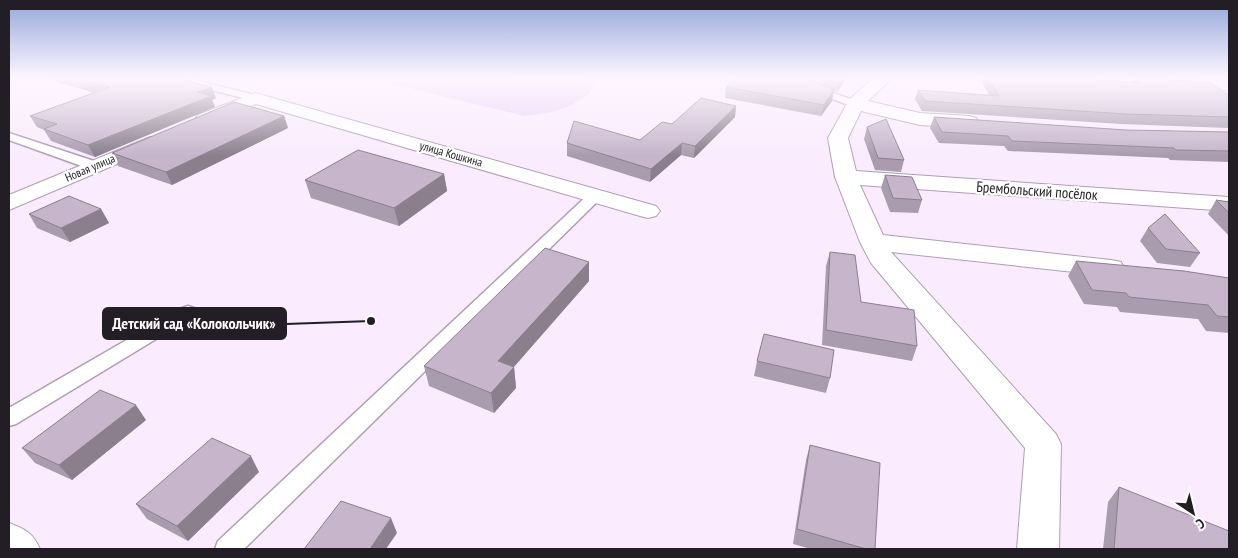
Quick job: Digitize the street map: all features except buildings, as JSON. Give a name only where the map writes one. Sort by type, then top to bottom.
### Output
[{"type":"street","name":"Новая улица","points":[[9,203],[240,104]]},
{"type":"street","name":"улица Кошкина","points":[[275,104],[648,211]]},
{"type":"street","points":[[855,104],[920,119],[987,124]]},
{"type":"street","points":[[855,104],[838,138],[846,177],[880,257],[1043,444],[1038,549]]},
{"type":"street","name":"Брембольский посёлок","points":[[846,177],[1229,204]]},
{"type":"street","points":[[874,242],[1139,271]]},
{"type":"street","points":[[9,542],[19,549]]},
{"type":"lane","points":[[9,136],[95,166]]},
{"type":"lane","points":[[227,549],[596,195]]},
{"type":"lane","points":[[9,418],[188,312]]},
{"type":"shaded area","points":[[475,104],[573,104],[548,113],[524,116]]},
{"type":"place","name":"Детский сад «Колокольчик»","points":[[371,321]]}]
